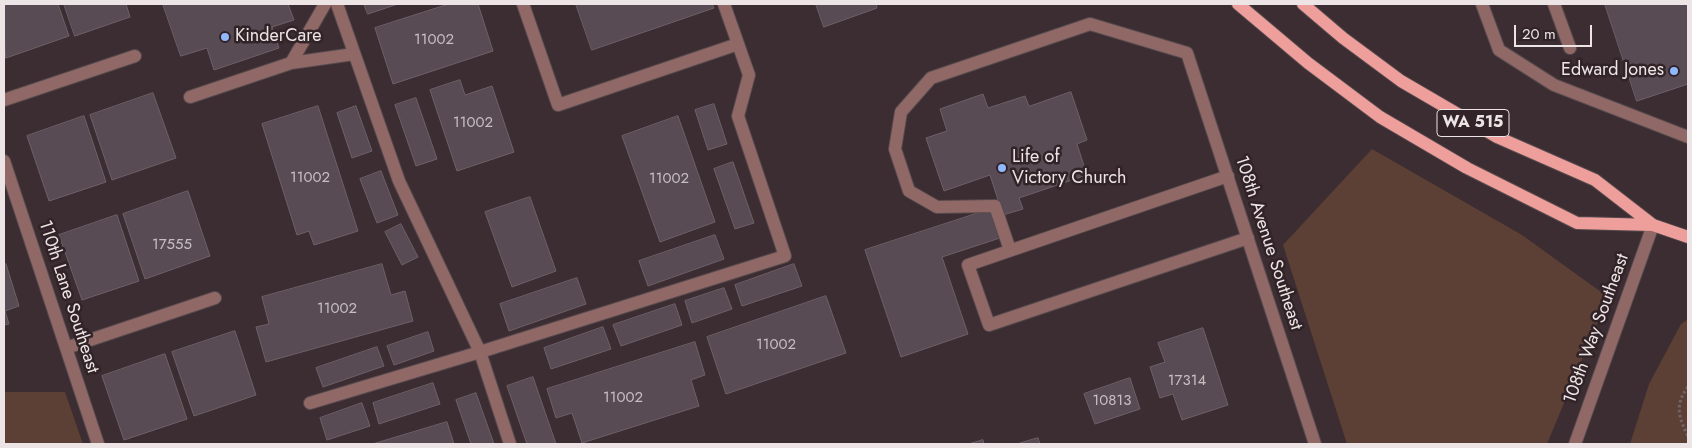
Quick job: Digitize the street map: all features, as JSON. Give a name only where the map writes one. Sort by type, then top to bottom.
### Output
[{"type":"main road","name":"WA 515","points":[[1238,4],[1308,63],[1380,117],[1467,168],[1577,223],[1653,225],[1688,237]]},
{"type":"main road","name":"WA 515","points":[[1302,4],[1343,38],[1401,81],[1497,137],[1595,180],[1653,225]]},
{"type":"street","points":[[291,63],[325,4]]},
{"type":"street","points":[[337,4],[399,181],[480,352],[510,444]]},
{"type":"street","points":[[524,4],[558,105],[738,44]]},
{"type":"street","points":[[310,403],[480,352],[785,256],[738,116],[749,75],[724,4]]},
{"type":"street","points":[[1485,4],[1499,50],[1554,85],[1688,137]]},
{"type":"street","points":[[1554,4],[1570,48]]},
{"type":"street","name":"108th Avenue Southeast","points":[[1010,250],[995,206],[937,207],[909,191],[895,149],[901,112],[931,78],[1090,24],[1187,54],[1316,444]]},
{"type":"street","points":[[190,97],[291,63],[354,54]]},
{"type":"street","points":[[4,100],[135,56]]},
{"type":"street","name":"110th Lane Southeast","points":[[4,161],[98,444]]},
{"type":"street","points":[[1228,176],[968,265],[989,326],[1248,238]]},
{"type":"street","name":"108th Way Southeast","points":[[1575,444],[1653,225]]},
{"type":"street","points":[[66,348],[215,298]]},
{"type":"path","points":[[1688,387],[1679,401],[1679,418],[1688,436]]},
{"type":"shaded area","points":[[1372,149],[1522,235],[1608,297],[1547,444],[1347,444],[1283,245]]},
{"type":"shaded area","points":[[1688,319],[1688,444],[1630,444],[1649,384],[1681,324]]},
{"type":"shaded area","points":[[4,392],[65,392],[83,444],[4,444]]},
{"type":"building","points":[[4,4],[58,4],[69,36],[6,58]]},
{"type":"building","points":[[64,4],[126,4],[130,17],[75,36]]},
{"type":"building","name":"KinderCare","points":[[163,4],[288,4],[294,20],[272,27],[279,48],[214,70],[207,48],[181,56]]},
{"type":"building","points":[[364,4],[398,4],[368,14]]},
{"type":"building","points":[[449,4],[478,4],[493,51],[393,84],[375,28]]},
{"type":"building","points":[[576,4],[712,4],[714,8],[592,50]]},
{"type":"building","points":[[816,4],[876,4],[877,8],[824,27]]},
{"type":"building","points":[[1605,4],[1688,4],[1688,84],[1637,101]]},
{"type":"building","points":[[460,80],[465,95],[492,86],[514,152],[457,171],[430,90]]},
{"type":"building","points":[[1071,92],[1087,140],[1077,144],[1087,175],[1019,198],[1023,209],[1003,215],[990,175],[944,191],[926,138],[947,131],[940,109],[983,94],[988,108],[1025,96],[1029,106]]},
{"type":"building","points":[[153,93],[176,158],[112,180],[90,115]]},
{"type":"building","points":[[416,98],[437,159],[416,166],[395,105]]},
{"type":"building","points":[[714,104],[727,144],[708,150],[695,110]]},
{"type":"building","points":[[318,106],[358,231],[314,245],[309,231],[297,235],[262,124]]},
{"type":"building","points":[[356,106],[372,151],[352,158],[337,113]]},
{"type":"building","points":[[84,116],[106,182],[49,201],[27,136]]},
{"type":"building","points":[[678,116],[715,222],[660,242],[622,136]]},
{"type":"building","points":[[733,162],[754,223],[735,229],[714,169]]},
{"type":"building","points":[[381,171],[398,215],[377,223],[360,179]]},
{"type":"building","points":[[188,191],[210,256],[145,279],[123,214]]},
{"type":"building","points":[[530,197],[556,271],[512,287],[485,212]]},
{"type":"building","points":[[991,209],[1000,238],[942,257],[968,334],[901,357],[865,250]]},
{"type":"building","points":[[117,215],[139,281],[82,300],[59,235]]},
{"type":"building","points":[[401,224],[418,257],[402,265],[385,232]]},
{"type":"building","points":[[715,235],[724,259],[648,286],[639,261]]},
{"type":"building","points":[[6,264],[19,306],[5,311],[9,324],[4,325],[4,265]]},
{"type":"building","points":[[382,264],[391,295],[405,291],[413,321],[266,362],[256,327],[269,324],[262,297]]},
{"type":"building","points":[[794,264],[802,286],[742,306],[735,285]]},
{"type":"building","points":[[577,278],[586,304],[509,331],[500,304]]},
{"type":"building","points":[[724,288],[732,309],[692,323],[685,301]]},
{"type":"building","points":[[826,296],[846,353],[726,394],[707,337]]},
{"type":"building","points":[[675,304],[682,325],[621,346],[613,325]]},
{"type":"building","points":[[603,327],[611,349],[551,369],[544,348]]},
{"type":"building","points":[[1203,328],[1228,405],[1182,420],[1173,394],[1160,398],[1150,367],[1165,362],[1158,343]]},
{"type":"building","points":[[235,331],[256,395],[194,416],[172,352]]},
{"type":"building","points":[[428,332],[434,351],[394,365],[387,346]]},
{"type":"building","points":[[695,342],[705,375],[691,380],[699,406],[582,443],[572,413],[556,418],[547,389]]},
{"type":"building","points":[[377,347],[384,366],[323,387],[316,368]]},
{"type":"building","points":[[165,354],[187,419],[124,440],[102,376]]},
{"type":"building","points":[[533,377],[556,444],[527,444],[507,386]]},
{"type":"building","points":[[1130,378],[1140,409],[1095,424],[1084,394]]},
{"type":"building","points":[[433,383],[440,404],[379,424],[373,403]]},
{"type":"building","points":[[476,393],[494,444],[471,444],[456,400]]},
{"type":"building","points":[[362,403],[370,426],[327,440],[320,418]]},
{"type":"building","points":[[447,422],[454,444],[373,444]]},
{"type":"building","points":[[1038,438],[1040,444],[1017,444]]},
{"type":"building","points":[[983,440],[984,444],[969,444]]},
{"type":"place","name":"KinderCare","points":[[225,37]]},
{"type":"place","name":"Edward Jones","points":[[1674,71]]},
{"type":"place","name":"Life of Victory Church","points":[[1002,168]]}]
